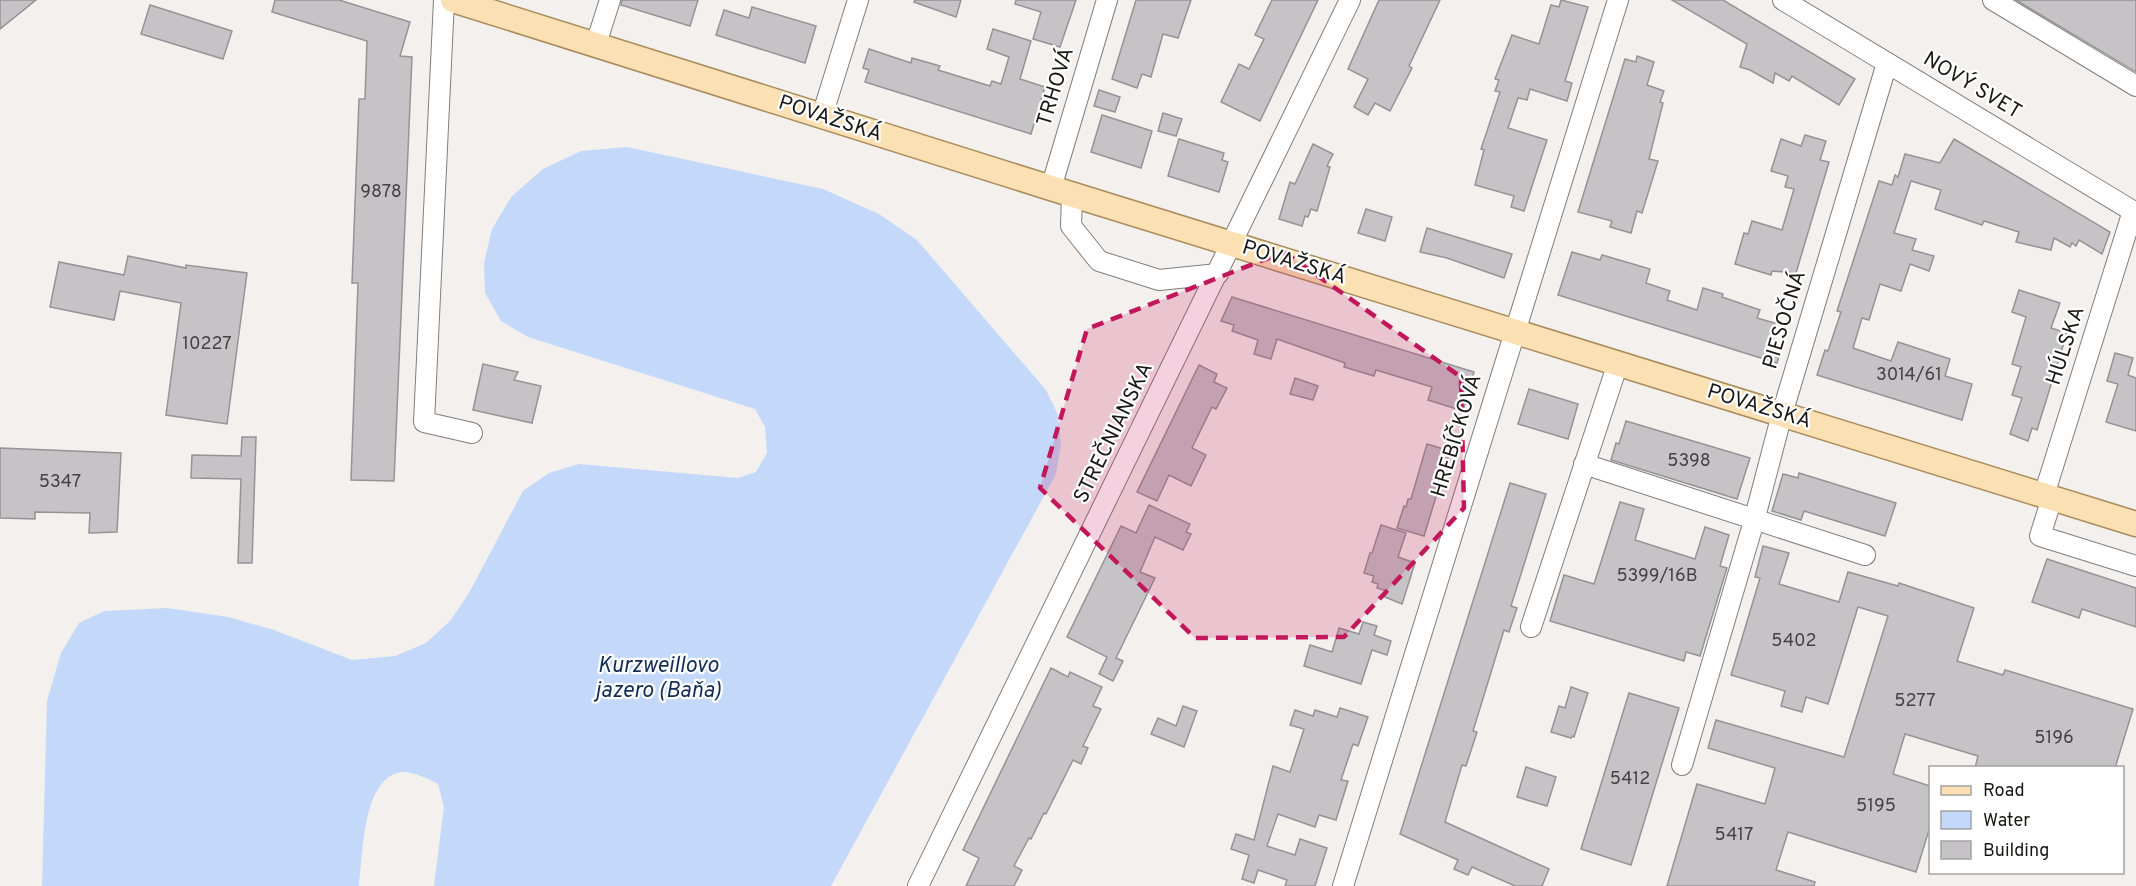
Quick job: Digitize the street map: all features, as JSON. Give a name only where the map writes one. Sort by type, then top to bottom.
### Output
[{"type":"main road","name":"POVAŽSKÁ","points":[[453,0],[1061,192],[1514,330],[2136,524]]},
{"type":"street","points":[[444,0],[424,422],[472,433]]},
{"type":"street","points":[[596,44],[610,0]]},
{"type":"street","points":[[822,116],[858,0]]},
{"type":"street","name":"TRHOVÁ","points":[[1107,0],[1061,192],[1071,226],[1099,261],[1159,280],[1218,274]]},
{"type":"street","name":"STREČNIANSKA","points":[[918,886],[1350,0]]},
{"type":"street","name":"HREBÍČKOVÁ","points":[[1343,886],[1618,0]]},
{"type":"street","name":"NOVÝ SVET","points":[[1783,0],[2135,212]]},
{"type":"street","points":[[1993,0],[2136,86]]},
{"type":"street","name":"PIESOČNÁ","points":[[1683,765],[1754,521],[1782,414],[1887,63]]},
{"type":"street","name":"HÚLSKA","points":[[2135,212],[2048,497],[2040,536],[2136,566]]},
{"type":"street","points":[[1531,627],[1618,363]]},
{"type":"street","points":[[1584,464],[1754,521],[1865,555]]},
{"type":"highlighted area","points":[[1284,252],[1461,377],[1464,508],[1344,637],[1195,638],[1040,488],[1087,329]]},
{"type":"water","name":"Kurzweillovo jazero (Baňa)","points":[[627,147],[823,189],[879,214],[917,240],[1046,390],[1058,415],[1061,444],[1056,474],[831,886],[434,886],[444,807],[438,784],[417,774],[403,772],[390,777],[379,787],[372,801],[364,838],[359,886],[42,886],[47,701],[61,653],[79,623],[104,611],[167,608],[228,617],[274,630],[352,660],[395,656],[426,643],[450,621],[469,593],[523,491],[549,473],[579,464],[738,478],[756,472],[767,453],[765,427],[755,409],[528,337],[501,321],[485,293],[484,263],[492,229],[512,196],[543,169],[581,151]]},
{"type":"building","points":[[0,0],[36,0],[0,29]]},
{"type":"building","points":[[275,0],[339,0],[410,22],[400,56],[412,57],[394,481],[351,480],[358,283],[352,283],[359,99],[365,99],[367,41],[272,12]]},
{"type":"building","points":[[622,0],[698,0],[690,26],[621,5]]},
{"type":"building","points":[[915,0],[961,0],[956,17],[914,2]]},
{"type":"building","points":[[1016,0],[1076,0],[1060,47],[1033,39],[1041,12],[1015,4]]},
{"type":"building","points":[[1136,0],[1191,0],[1178,38],[1163,34],[1151,77],[1142,74],[1137,88],[1112,79]]},
{"type":"building","points":[[1272,0],[1318,0],[1260,121],[1221,102],[1239,64],[1249,69],[1264,39],[1255,35]]},
{"type":"building","points":[[1379,0],[1440,0],[1409,66],[1412,68],[1390,111],[1375,103],[1368,115],[1354,107],[1368,79],[1348,69]]},
{"type":"building","points":[[1561,0],[1588,7],[1565,81],[1572,83],[1567,101],[1530,89],[1527,100],[1518,98],[1508,128],[1547,140],[1524,211],[1511,207],[1514,196],[1475,185],[1484,150],[1481,149],[1500,92],[1495,91],[1499,80],[1495,79],[1512,35],[1539,44],[1551,5],[1559,7]]},
{"type":"building","points":[[1672,0],[1723,0],[1855,79],[1839,105],[1792,76],[1789,81],[1775,73],[1773,83],[1740,67],[1747,44]]},
{"type":"building","points":[[2016,0],[2136,0],[2136,72]]},
{"type":"building","points":[[150,5],[232,31],[223,59],[141,34]]},
{"type":"building","points":[[752,7],[816,26],[805,63],[716,35],[724,10],[749,18]]},
{"type":"building","points":[[993,29],[1031,41],[1020,79],[1045,87],[1031,134],[865,82],[869,70],[863,68],[869,49],[911,63],[912,58],[940,66],[938,70],[990,86],[992,81],[1001,84],[1009,57],[987,49]]},
{"type":"building","points":[[1637,56],[1654,62],[1647,85],[1664,91],[1649,159],[1658,161],[1642,213],[1637,211],[1631,233],[1610,227],[1612,221],[1578,212],[1625,59],[1636,62]]},
{"type":"building","points":[[1099,90],[1120,97],[1115,112],[1094,106]]},
{"type":"building","points":[[1163,113],[1182,119],[1176,136],[1158,131]]},
{"type":"building","points":[[1102,115],[1152,131],[1141,168],[1091,152]]},
{"type":"building","points":[[1805,135],[1826,141],[1820,160],[1829,162],[1796,273],[1772,271],[1771,275],[1735,264],[1744,233],[1748,234],[1752,221],[1782,230],[1794,189],[1785,187],[1788,176],[1771,171],[1781,139],[1801,146]]},
{"type":"building","points":[[1179,139],[1224,153],[1222,160],[1228,162],[1219,192],[1168,176]]},
{"type":"building","points":[[1954,139],[2110,232],[2102,254],[2079,240],[2076,246],[2072,243],[2070,247],[2054,238],[2051,250],[2016,242],[2019,232],[1984,221],[1982,225],[1935,209],[1941,190],[1911,181],[1894,233],[1916,239],[1912,250],[1934,256],[1929,271],[1910,264],[1901,291],[1880,284],[1869,320],[1862,318],[1853,348],[1891,361],[1898,342],[1950,359],[1945,376],[1972,384],[1962,420],[1817,375],[1841,312],[1837,311],[1879,181],[1892,185],[1895,175],[1898,177],[1905,154],[1940,163]]},
{"type":"building","points":[[1313,144],[1333,154],[1327,166],[1330,167],[1317,211],[1311,209],[1308,217],[1305,216],[1302,226],[1279,219],[1290,182],[1295,184]]},
{"type":"building","points":[[1366,209],[1392,217],[1385,241],[1358,233]]},
{"type":"building","points":[[1427,228],[1512,254],[1504,278],[1447,258],[1420,252]]},
{"type":"building","points":[[1572,252],[1600,260],[1602,255],[1650,269],[1646,283],[1670,291],[1667,300],[1697,310],[1703,288],[1760,310],[1757,318],[1778,324],[1772,343],[1782,346],[1777,363],[1558,295]]},
{"type":"building","points":[[128,256],[186,268],[186,265],[247,273],[227,424],[166,415],[181,303],[120,291],[114,320],[50,307],[59,262],[124,275]]},
{"type":"building","points":[[2019,290],[2060,303],[2051,328],[2067,333],[2037,430],[2032,428],[2028,441],[2010,434],[2022,398],[2012,395],[2021,367],[2012,364],[2026,317],[2012,312]]},
{"type":"building","points":[[1232,297],[1474,372],[1463,411],[1428,400],[1432,387],[1376,370],[1374,376],[1344,367],[1345,363],[1277,339],[1271,359],[1254,354],[1258,340],[1232,331],[1234,325],[1221,321]]},
{"type":"building","points":[[2115,353],[2133,358],[2128,375],[2136,378],[2136,431],[2106,422],[2118,384],[2107,381]]},
{"type":"building","points":[[483,364],[518,372],[514,380],[541,386],[532,423],[473,410]]},
{"type":"building","points":[[1199,365],[1217,374],[1214,382],[1227,388],[1216,409],[1212,407],[1192,448],[1206,455],[1191,486],[1169,475],[1157,501],[1137,492]]},
{"type":"building","points":[[1295,378],[1318,386],[1313,400],[1290,394]]},
{"type":"building","points":[[1529,389],[1578,404],[1568,439],[1518,424]]},
{"type":"building","points":[[1626,421],[1750,458],[1737,499],[1611,460]]},
{"type":"building","points":[[242,437],[256,437],[252,563],[238,563],[241,479],[191,478],[192,455],[241,456]]},
{"type":"building","points":[[1427,444],[1450,451],[1424,536],[1397,528],[1404,506],[1406,507],[1408,499],[1411,499]]},
{"type":"building","points":[[0,448],[121,453],[117,532],[89,533],[90,513],[35,512],[35,519],[0,518]]},
{"type":"building","points":[[1799,473],[1896,503],[1885,536],[1804,511],[1801,520],[1772,511],[1783,474],[1798,478]]},
{"type":"building","points":[[1510,483],[1546,494],[1511,606],[1517,608],[1509,632],[1504,630],[1473,731],[1477,732],[1466,766],[1462,765],[1445,822],[1549,869],[1542,886],[1515,886],[1472,867],[1468,875],[1454,869],[1458,860],[1400,834]]},
{"type":"building","points":[[1620,502],[1644,509],[1635,540],[1695,559],[1705,527],[1729,535],[1720,566],[1727,568],[1700,656],[1686,652],[1684,661],[1550,621],[1564,575],[1594,584]]},
{"type":"building","points":[[1149,505],[1190,524],[1186,532],[1191,534],[1183,550],[1155,537],[1140,572],[1155,578],[1116,658],[1123,661],[1113,681],[1099,674],[1107,657],[1067,637],[1121,526],[1136,533]]},
{"type":"building","points":[[1381,525],[1406,533],[1398,557],[1415,563],[1402,604],[1385,597],[1387,591],[1377,588],[1378,584],[1372,582],[1374,576],[1364,573]]},
{"type":"building","points":[[1763,546],[1789,553],[1779,584],[1839,602],[1848,572],[1898,586],[1899,583],[1974,608],[1957,661],[2003,675],[2005,670],[2133,709],[2116,766],[1976,766],[1978,756],[1905,734],[1893,774],[1929,786],[1929,830],[1916,872],[1788,832],[1776,870],[1815,882],[1814,886],[1667,886],[1697,784],[1765,804],[1775,768],[1708,748],[1716,720],[1844,757],[1888,616],[1858,607],[1828,704],[1806,697],[1802,712],[1781,706],[1785,691],[1731,675],[1760,578],[1755,577]]},
{"type":"building","points":[[2047,559],[2136,588],[2136,627],[2082,609],[2079,618],[2032,602]]},
{"type":"building","points":[[1363,622],[1377,626],[1374,635],[1391,641],[1387,655],[1372,650],[1361,684],[1304,666],[1310,645],[1332,652],[1339,628],[1359,634]]},
{"type":"building","points":[[1051,668],[1068,677],[1070,672],[1102,687],[1093,706],[1101,709],[1083,746],[1088,748],[1081,764],[1073,760],[1046,814],[1044,813],[1031,839],[1029,838],[1014,866],[1022,870],[1014,886],[966,886],[979,858],[963,850]]},
{"type":"building","points":[[1571,687],[1588,693],[1574,737],[1571,738],[1551,732],[1559,706],[1565,708]]},
{"type":"building","points":[[1629,693],[1679,708],[1631,865],[1581,849]]},
{"type":"building","points":[[1183,706],[1197,711],[1184,747],[1151,734],[1158,718],[1176,726]]},
{"type":"building","points":[[1340,708],[1368,717],[1358,746],[1353,744],[1341,780],[1348,781],[1336,820],[1319,815],[1315,827],[1278,814],[1267,846],[1295,855],[1300,839],[1327,848],[1315,886],[1285,886],[1287,880],[1258,870],[1254,883],[1242,879],[1249,855],[1231,849],[1236,834],[1254,840],[1273,766],[1290,772],[1304,729],[1290,725],[1295,710],[1313,716],[1315,710],[1337,717]]},
{"type":"building","points":[[1526,767],[1556,777],[1547,806],[1517,797]]}]
